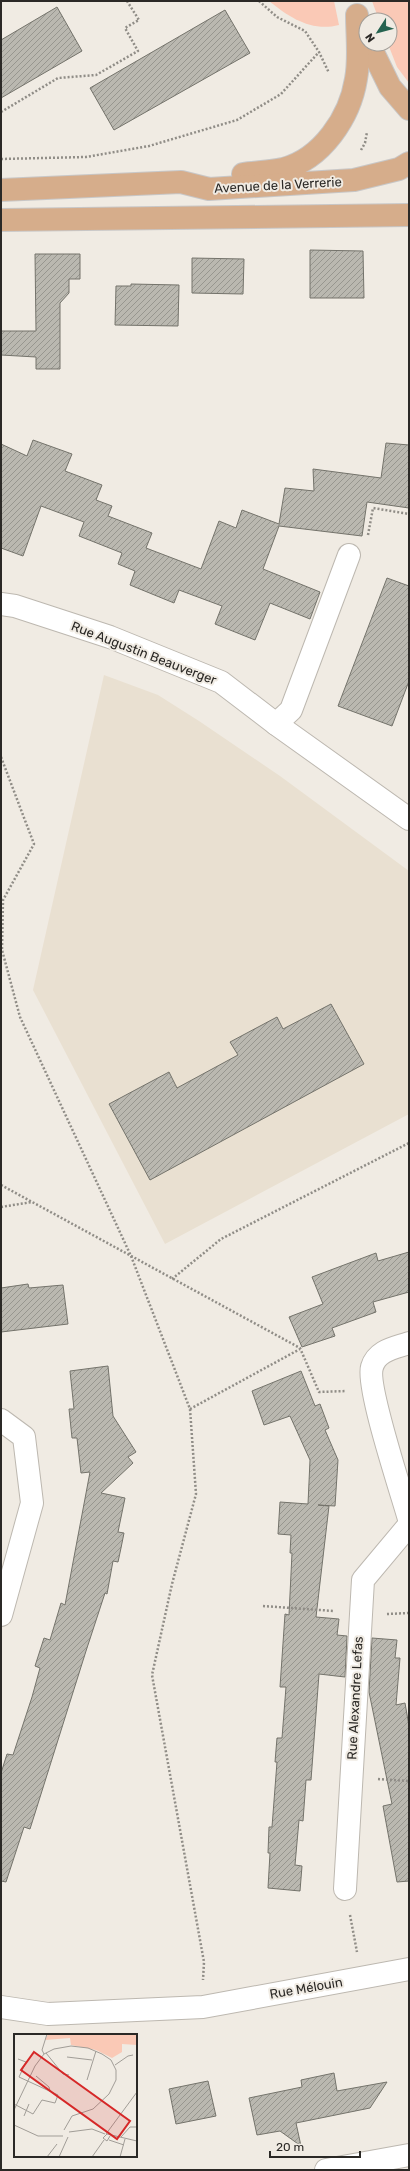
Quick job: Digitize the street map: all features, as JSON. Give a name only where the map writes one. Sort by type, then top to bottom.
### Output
[{"type":"main road","points":[[354,8],[358,17]]},
{"type":"main road","points":[[181,182],[283,169],[311,157],[327,140],[349,105],[356,78],[354,8]]},
{"type":"main road","points":[[373,52],[390,87],[409,109]]},
{"type":"main road","name":"Avenue de la Verrerie","points":[[1,190],[181,182],[209,190],[354,180],[399,169],[409,163]]},
{"type":"main road","points":[[1,220],[409,215]]},
{"type":"street","points":[[276,724],[291,710],[348,555]]},
{"type":"street","name":"Rue Augustin Beauverger","points":[[1,604],[15,606],[110,637],[221,682],[276,724],[409,819]]},
{"type":"street","points":[[409,1343],[382,1352],[372,1367],[373,1390],[409,1519]]},
{"type":"street","points":[[1,1420],[24,1437],[32,1503],[1,1615]]},
{"type":"street","name":"Rue Alexandre Lefas","points":[[345,1888],[363,1580],[409,1525]]},
{"type":"street","name":"Rue Mélouin","points":[[203,2007],[409,1969]]},
{"type":"street","points":[[1,2007],[48,2014],[203,2007]]},
{"type":"street","points":[[326,2170],[409,2155]]},
{"type":"path","points":[[1,112],[58,78],[96,75],[138,51],[125,28],[139,20],[128,1]]},
{"type":"path","points":[[1,159],[86,157],[150,146],[237,120],[281,94],[319,52],[305,32],[277,17],[258,1]]},
{"type":"path","points":[[348,555],[365,550],[373,508],[409,514]]},
{"type":"path","points":[[1,757],[34,844],[2,900],[2,950],[20,1017],[131,1256],[190,1409],[196,1494],[172,1584],[152,1675],[204,1962],[203,2007]]},
{"type":"path","points":[[172,1279],[221,1239],[409,1143]]},
{"type":"path","points":[[1,1185],[300,1348],[319,1392],[373,1390]]},
{"type":"path","points":[[1,1207],[33,1202]]},
{"type":"path","points":[[190,1409],[300,1348]]},
{"type":"path","points":[[345,1888],[363,1978]]},
{"type":"shaded area","points":[[269,1],[334,1],[339,25],[320,27],[302,22],[285,13]]},
{"type":"shaded area","points":[[372,1],[409,1],[409,83],[397,67],[391,52],[398,52],[398,12],[376,12]]},
{"type":"shaded area","points":[[104,675],[158,695],[199,721],[280,776],[409,871],[409,1114],[165,1244],[33,990]]},
{"type":"building","points":[[57,7],[82,51],[1,98],[1,40]]},
{"type":"building","points":[[225,10],[250,53],[114,130],[90,88]]},
{"type":"building","points":[[310,250],[363,251],[364,298],[310,298]]},
{"type":"building","points":[[35,254],[80,254],[80,279],[69,279],[69,293],[60,303],[60,369],[36,369],[36,357],[1,355],[1,331],[36,331]]},
{"type":"building","points":[[192,258],[244,259],[243,294],[192,293]]},
{"type":"building","points":[[131,284],[179,285],[178,326],[115,325],[116,286],[131,286]]},
{"type":"building","points":[[33,440],[72,454],[65,471],[102,485],[96,500],[112,506],[108,516],[152,533],[146,548],[201,569],[219,521],[236,528],[242,510],[279,524],[285,488],[314,491],[313,469],[381,478],[386,443],[409,445],[409,508],[367,502],[362,536],[279,526],[263,569],[320,592],[310,619],[270,603],[255,640],[215,624],[222,606],[179,590],[174,603],[130,585],[135,571],[118,564],[122,553],[79,536],[84,522],[41,506],[23,556],[1,548],[1,444],[27,456]]},
{"type":"building","points":[[387,578],[409,586],[409,681],[392,726],[338,706]]},
{"type":"building","points":[[331,1004],[364,1064],[150,1180],[109,1104],[169,1072],[177,1088],[238,1055],[230,1042],[277,1017],[283,1029]]},
{"type":"building","points":[[409,1252],[409,1292],[373,1302],[376,1312],[332,1328],[335,1336],[302,1347],[289,1317],[323,1304],[312,1277],[376,1253],[378,1261]]},
{"type":"building","points":[[28,1284],[29,1288],[63,1285],[68,1324],[1,1332],[1,1288]]},
{"type":"building","points":[[108,1366],[113,1416],[136,1452],[128,1457],[133,1463],[101,1493],[125,1498],[118,1532],[124,1533],[121,1548],[118,1562],[113,1561],[107,1594],[105,1593],[30,1829],[24,1827],[6,1882],[1,1881],[1,1773],[7,1754],[13,1755],[32,1697],[40,1668],[35,1666],[44,1638],[50,1640],[61,1603],[65,1605],[90,1472],[81,1473],[77,1438],[72,1438],[69,1409],[74,1409],[70,1371]]},
{"type":"building","points":[[301,1371],[315,1406],[320,1404],[329,1428],[325,1430],[338,1460],[335,1506],[318,1505],[329,1506],[316,1617],[339,1619],[337,1635],[347,1636],[345,1677],[319,1674],[311,1780],[306,1780],[303,1821],[299,1820],[295,1865],[302,1866],[300,1891],[268,1888],[270,1853],[268,1853],[269,1827],[272,1827],[277,1762],[275,1762],[277,1738],[282,1738],[286,1687],[280,1687],[285,1614],[289,1615],[292,1553],[290,1553],[291,1535],[278,1534],[280,1502],[308,1504],[310,1460],[290,1416],[264,1425],[252,1391]]},
{"type":"building","points":[[372,1638],[397,1640],[395,1658],[400,1658],[396,1705],[405,1703],[409,1726],[409,1881],[397,1882],[383,1806],[392,1804],[369,1692]]},
{"type":"building","points":[[334,2073],[337,2091],[387,2082],[370,2108],[296,2123],[301,2146],[280,2131],[257,2135],[249,2098],[302,2087],[301,2080]]},
{"type":"building","points":[[208,2081],[216,2116],[176,2124],[169,2089]]}]
